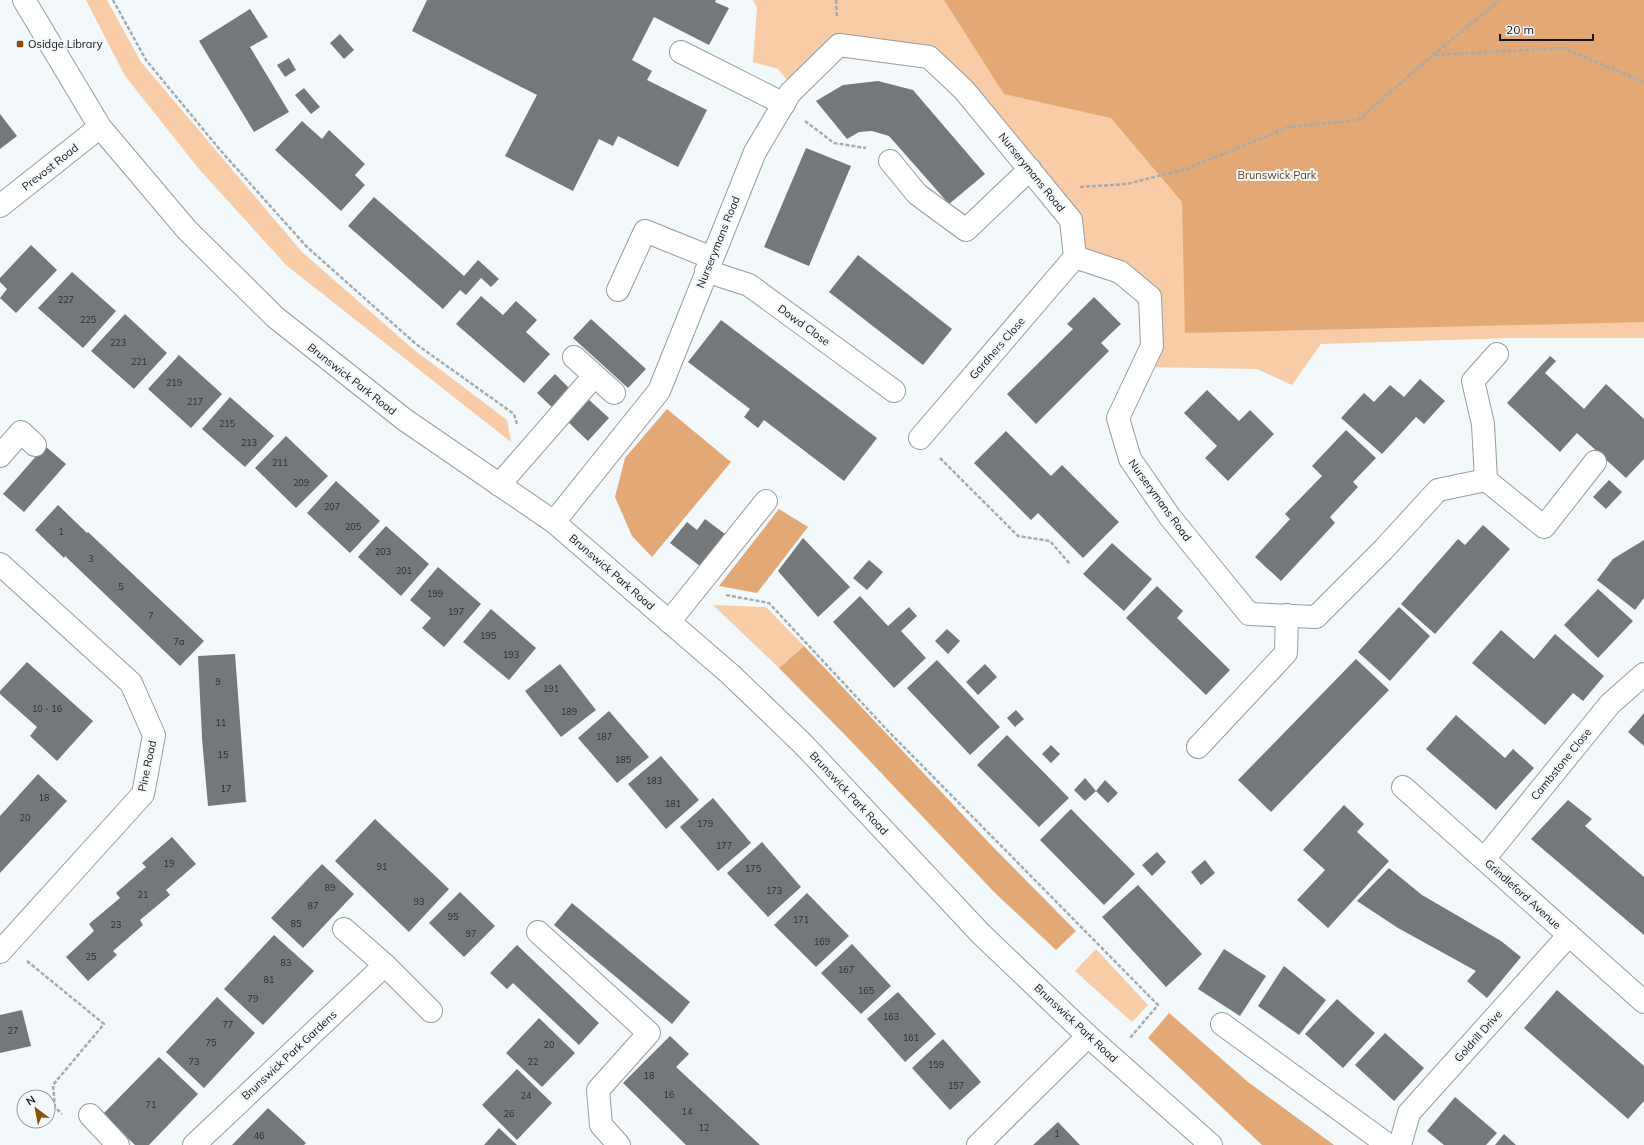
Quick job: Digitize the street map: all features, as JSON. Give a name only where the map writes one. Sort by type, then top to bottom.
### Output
[{"type":"street","name":"Brunswick Park Road","points":[[24,0],[100,127],[187,230],[275,317],[406,420],[554,522],[730,674],[803,744],[981,934],[1088,1036],[1211,1145]]},
{"type":"street","name":"Nurserymans Road","points":[[554,522],[659,391],[755,152],[790,94],[839,45],[929,57],[964,90],[1071,220],[1075,257],[1120,272],[1150,297],[1152,346],[1118,418],[1130,460],[1170,517],[1249,614],[1316,617],[1383,550],[1438,490],[1486,480]]},
{"type":"street","points":[[681,52],[784,104]]},
{"type":"street","name":"Prevost Road","points":[[0,206],[100,127]]},
{"type":"street","points":[[890,161],[917,194],[966,230],[1030,169]]},
{"type":"street","name":"Dowd Close","points":[[618,290],[646,231],[749,285],[894,391]]},
{"type":"street","name":"Gardners Close","points":[[920,438],[1075,257]]},
{"type":"street","points":[[1497,354],[1473,381],[1483,424],[1486,480],[1544,527],[1595,462]]},
{"type":"street","points":[[574,357],[614,392]]},
{"type":"street","points":[[499,485],[594,376]]},
{"type":"street","points":[[0,456],[21,432],[35,445]]},
{"type":"street","points":[[669,622],[766,501]]},
{"type":"street","name":"Pine Road","points":[[0,564],[131,683],[154,735],[143,794],[3,948]]},
{"type":"street","points":[[1198,747],[1286,653],[1287,615]]},
{"type":"street","name":"Cambstone Close","points":[[1484,859],[1610,704],[1644,674]]},
{"type":"street","name":"Grindleford Avenue","points":[[1403,786],[1644,1002]]},
{"type":"street","points":[[344,929],[385,965],[431,1011]]},
{"type":"street","points":[[538,932],[649,1033],[598,1090],[601,1125],[619,1145]]},
{"type":"street","name":"Goldrill Drive","points":[[1400,1145],[1409,1113],[1569,935]]},
{"type":"street","name":"Brunswick Park Gardens","points":[[194,1145],[385,965]]},
{"type":"street","points":[[1222,1024],[1388,1145]]},
{"type":"street","points":[[978,1145],[1088,1036]]},
{"type":"street","points":[[90,1115],[118,1145]]},
{"type":"path","points":[[113,0],[146,60],[221,151],[307,247],[416,344],[514,414],[528,452]]},
{"type":"path","points":[[1045,188],[1127,184],[1186,169],[1289,127],[1358,120],[1433,55],[1500,0]]},
{"type":"path","points":[[1433,55],[1563,48],[1644,82]]},
{"type":"path","points":[[784,104],[834,143],[878,150],[890,161]]},
{"type":"path","points":[[920,438],[1018,536],[1050,542],[1070,564]]},
{"type":"path","points":[[695,589],[769,603],[889,732],[1158,1005],[1112,1057]]},
{"type":"path","points":[[3,948],[104,1024],[54,1085],[55,1107],[65,1117]]},
{"type":"green space","points":[[86,0],[107,0],[141,62],[302,252],[413,349],[507,420],[511,442],[287,266],[199,169],[125,76]]},
{"type":"green space","name":"Brunswick Park","points":[[753,0],[1644,0],[1644,338],[1512,338],[1321,344],[1292,385],[1257,369],[1143,367],[1149,295],[1077,255],[1070,220],[926,55],[852,43],[796,91],[778,69],[753,62],[757,8]]},
{"type":"green space","name":"Brunswick Park","points":[[944,0],[1644,0],[1644,322],[1185,333],[1182,202],[1111,118],[1004,94]]},
{"type":"green space","points":[[667,409],[731,462],[652,557],[632,536],[615,497],[625,458]]},
{"type":"green space","points":[[779,509],[808,527],[757,593],[719,586]]},
{"type":"green space","points":[[713,605],[766,607],[804,646],[779,668]]},
{"type":"green space","points":[[804,646],[993,847],[1076,931],[1056,950],[994,892],[848,738],[779,668]]},
{"type":"green space","points":[[1096,949],[1148,1005],[1132,1022],[1075,971]]},
{"type":"green space","points":[[1169,1013],[1248,1082],[1334,1145],[1262,1145],[1148,1038]]},
{"type":"building","points":[[427,0],[716,0],[715,2],[729,8],[709,45],[654,17],[632,60],[652,71],[647,80],[707,110],[678,167],[618,136],[613,146],[599,139],[573,191],[505,156],[537,95],[412,31]]},
{"type":"building","points":[[250,9],[268,37],[250,47],[289,112],[254,132],[199,41]]},
{"type":"building","points":[[340,34],[354,50],[344,59],[330,43]]},
{"type":"building","points":[[289,58],[296,70],[285,77],[277,65]]},
{"type":"building","points":[[878,81],[913,90],[985,174],[949,204],[889,136],[872,131],[859,132],[847,139],[816,101],[843,85]]},
{"type":"building","points":[[304,88],[320,107],[311,114],[295,95]]},
{"type":"building","points":[[0,114],[17,136],[0,149]]},
{"type":"building","points":[[302,121],[322,139],[329,130],[365,164],[355,175],[365,185],[341,211],[275,150]]},
{"type":"building","points":[[806,148],[851,166],[809,266],[764,247]]},
{"type":"building","points":[[374,197],[464,276],[478,260],[499,279],[491,287],[481,278],[466,295],[460,290],[443,309],[348,226]]},
{"type":"building","points":[[31,245],[57,270],[16,313],[0,298],[7,289],[0,282],[0,278]]},
{"type":"building","points":[[858,255],[952,329],[923,365],[829,292]]},
{"type":"building","points":[[72,272],[116,311],[83,348],[38,308]]},
{"type":"building","points":[[481,296],[503,315],[516,301],[537,320],[526,332],[550,354],[524,383],[456,324]]},
{"type":"building","points":[[1094,297],[1121,324],[1101,343],[1109,351],[1036,424],[1007,394],[1073,329],[1067,324]]},
{"type":"building","points":[[125,314],[167,353],[134,389],[91,351]]},
{"type":"building","points":[[591,319],[646,369],[628,388],[573,338]]},
{"type":"building","points":[[721,320],[877,438],[844,481],[764,420],[758,428],[744,417],[750,409],[688,362]]},
{"type":"building","points":[[179,355],[222,394],[191,428],[148,389]]},
{"type":"building","points":[[1550,356],[1556,361],[1545,373],[1584,409],[1606,384],[1644,419],[1644,459],[1626,478],[1577,433],[1560,452],[1507,403]]},
{"type":"building","points":[[555,374],[573,392],[555,410],[537,393]]},
{"type":"building","points":[[1420,379],[1445,401],[1424,424],[1416,417],[1382,454],[1341,418],[1364,393],[1374,402],[1390,385],[1404,397]]},
{"type":"building","points":[[1207,390],[1239,421],[1250,410],[1274,434],[1228,481],[1205,458],[1217,446],[1184,413]]},
{"type":"building","points":[[230,397],[274,436],[245,467],[202,429]]},
{"type":"building","points":[[587,398],[609,418],[588,441],[566,420]]},
{"type":"building","points":[[1346,430],[1376,458],[1353,482],[1358,487],[1330,517],[1335,523],[1281,581],[1255,557],[1290,519],[1285,514],[1322,476],[1312,466]]},
{"type":"building","points":[[1006,431],[1051,476],[1062,465],[1119,522],[1083,558],[1038,513],[1031,520],[974,463]]},
{"type":"building","points":[[286,436],[328,476],[296,508],[255,468]]},
{"type":"building","points":[[45,446],[66,464],[24,512],[3,494]]},
{"type":"building","points":[[1609,480],[1622,492],[1606,509],[1593,497]]},
{"type":"building","points":[[336,481],[380,521],[350,553],[307,513]]},
{"type":"building","points":[[58,505],[204,641],[180,666],[65,556],[64,558],[35,530]]},
{"type":"building","points":[[705,519],[725,534],[700,566],[670,543],[687,522],[697,530]]},
{"type":"building","points":[[1483,525],[1510,549],[1435,634],[1401,604],[1458,539],[1465,545]]},
{"type":"building","points":[[386,526],[429,564],[401,596],[358,557]]},
{"type":"building","points":[[803,538],[850,587],[818,617],[778,571]]},
{"type":"building","points":[[1644,540],[1644,598],[1635,610],[1597,580],[1613,559]]},
{"type":"building","points":[[1112,543],[1152,579],[1124,611],[1083,574]]},
{"type":"building","points":[[869,560],[883,572],[867,590],[853,578]]},
{"type":"building","points":[[438,567],[481,604],[444,647],[422,628],[431,618],[410,600]]},
{"type":"building","points":[[1157,586],[1183,611],[1177,618],[1230,670],[1206,695],[1126,618]]},
{"type":"building","points":[[1598,589],[1633,621],[1598,658],[1564,625]]},
{"type":"building","points":[[860,596],[888,626],[909,607],[917,616],[901,631],[926,658],[894,688],[833,622]]},
{"type":"building","points":[[1399,607],[1430,636],[1390,681],[1358,652]]},
{"type":"building","points":[[491,609],[536,648],[509,680],[463,642]]},
{"type":"building","points":[[947,629],[960,641],[948,654],[935,641]]},
{"type":"building","points":[[1501,630],[1534,659],[1555,634],[1604,676],[1583,701],[1573,693],[1545,725],[1472,663]]},
{"type":"building","points":[[235,654],[246,802],[208,806],[202,738],[198,656]]},
{"type":"building","points":[[1356,659],[1389,690],[1271,812],[1238,780]]},
{"type":"building","points":[[937,660],[1000,727],[970,755],[907,688]]},
{"type":"building","points":[[27,662],[93,721],[57,761],[30,736],[37,727],[0,694],[0,691]]},
{"type":"building","points":[[560,664],[596,710],[561,737],[525,691]]},
{"type":"building","points":[[985,664],[997,677],[978,695],[966,682]]},
{"type":"building","points":[[1016,710],[1024,719],[1015,727],[1007,718]]},
{"type":"building","points":[[609,711],[649,757],[617,783],[578,738]]},
{"type":"building","points":[[1644,713],[1644,746],[1628,732]]},
{"type":"building","points":[[1456,715],[1505,758],[1513,749],[1534,768],[1496,810],[1426,749]]},
{"type":"building","points":[[1007,735],[1069,798],[1039,827],[977,765]]},
{"type":"building","points":[[1051,745],[1060,754],[1051,763],[1042,754]]},
{"type":"building","points":[[661,756],[699,800],[666,829],[628,784]]},
{"type":"building","points":[[38,774],[67,801],[0,873],[0,816]]},
{"type":"building","points":[[1085,778],[1096,791],[1085,801],[1074,790]]},
{"type":"building","points":[[1105,780],[1118,793],[1108,803],[1096,791]]},
{"type":"building","points":[[713,798],[751,843],[718,871],[680,827]]},
{"type":"building","points":[[1568,800],[1592,819],[1585,826],[1644,877],[1644,935],[1531,839]]},
{"type":"building","points":[[1344,805],[1364,824],[1357,832],[1389,861],[1328,928],[1297,900],[1325,870],[1303,850]]},
{"type":"building","points":[[1071,809],[1135,874],[1104,905],[1040,840]]},
{"type":"building","points":[[375,819],[449,889],[409,932],[335,861]]},
{"type":"building","points":[[172,837],[196,864],[166,890],[170,895],[140,920],[143,925],[113,951],[117,955],[88,981],[66,957],[94,931],[89,924],[120,898],[116,893],[146,867],[142,863]]},
{"type":"building","points":[[762,842],[801,887],[768,917],[727,873]]},
{"type":"building","points":[[1157,852],[1166,862],[1152,876],[1142,865]]},
{"type":"building","points":[[1205,860],[1215,873],[1201,885],[1191,872]]},
{"type":"building","points":[[322,864],[354,894],[303,948],[271,918]]},
{"type":"building","points":[[1389,868],[1422,895],[1501,941],[1521,957],[1487,998],[1467,981],[1476,971],[1398,928],[1357,901]]},
{"type":"building","points":[[1138,885],[1202,954],[1166,987],[1102,917]]},
{"type":"building","points":[[460,892],[495,926],[464,957],[429,923]]},
{"type":"building","points":[[807,893],[849,936],[816,967],[774,925]]},
{"type":"building","points":[[572,903],[690,1002],[672,1024],[554,925]]},
{"type":"building","points":[[274,935],[314,971],[263,1025],[224,989]]},
{"type":"building","points":[[852,944],[891,986],[861,1014],[821,973]]},
{"type":"building","points":[[517,945],[599,1023],[579,1045],[513,983],[507,989],[490,973]]},
{"type":"building","points":[[1224,949],[1266,976],[1240,1016],[1198,989]]},
{"type":"building","points":[[1284,966],[1326,1000],[1299,1035],[1258,1006]]},
{"type":"building","points":[[1557,990],[1644,1066],[1644,1101],[1628,1119],[1524,1028]]},
{"type":"building","points":[[898,992],[936,1034],[905,1062],[867,1019]]},
{"type":"building","points":[[217,997],[255,1033],[204,1088],[166,1052]]},
{"type":"building","points":[[1337,999],[1375,1033],[1343,1068],[1305,1034]]},
{"type":"building","points":[[22,1010],[31,1046],[0,1053],[0,1015]]},
{"type":"building","points":[[539,1018],[575,1053],[542,1087],[506,1053]]},
{"type":"building","points":[[1385,1033],[1424,1068],[1394,1101],[1355,1065]]},
{"type":"building","points":[[670,1036],[689,1054],[676,1067],[760,1145],[686,1145],[623,1083]]},
{"type":"building","points":[[943,1039],[981,1082],[950,1110],[912,1068]]},
{"type":"building","points":[[159,1057],[198,1094],[149,1145],[135,1145],[103,1114]]},
{"type":"building","points":[[517,1069],[552,1103],[517,1140],[482,1105]]},
{"type":"building","points":[[1455,1097],[1497,1133],[1486,1145],[1444,1145],[1427,1131]]},
{"type":"building","points":[[268,1108],[306,1143],[304,1145],[232,1145]]},
{"type":"building","points":[[1058,1122],[1080,1145],[1033,1145]]},
{"type":"building","points":[[499,1128],[517,1145],[484,1145]]},
{"type":"building","points":[[1504,1134],[1516,1145],[1495,1145]]},
{"type":"place","name":"Osidge Library","points":[[20,44]]}]
